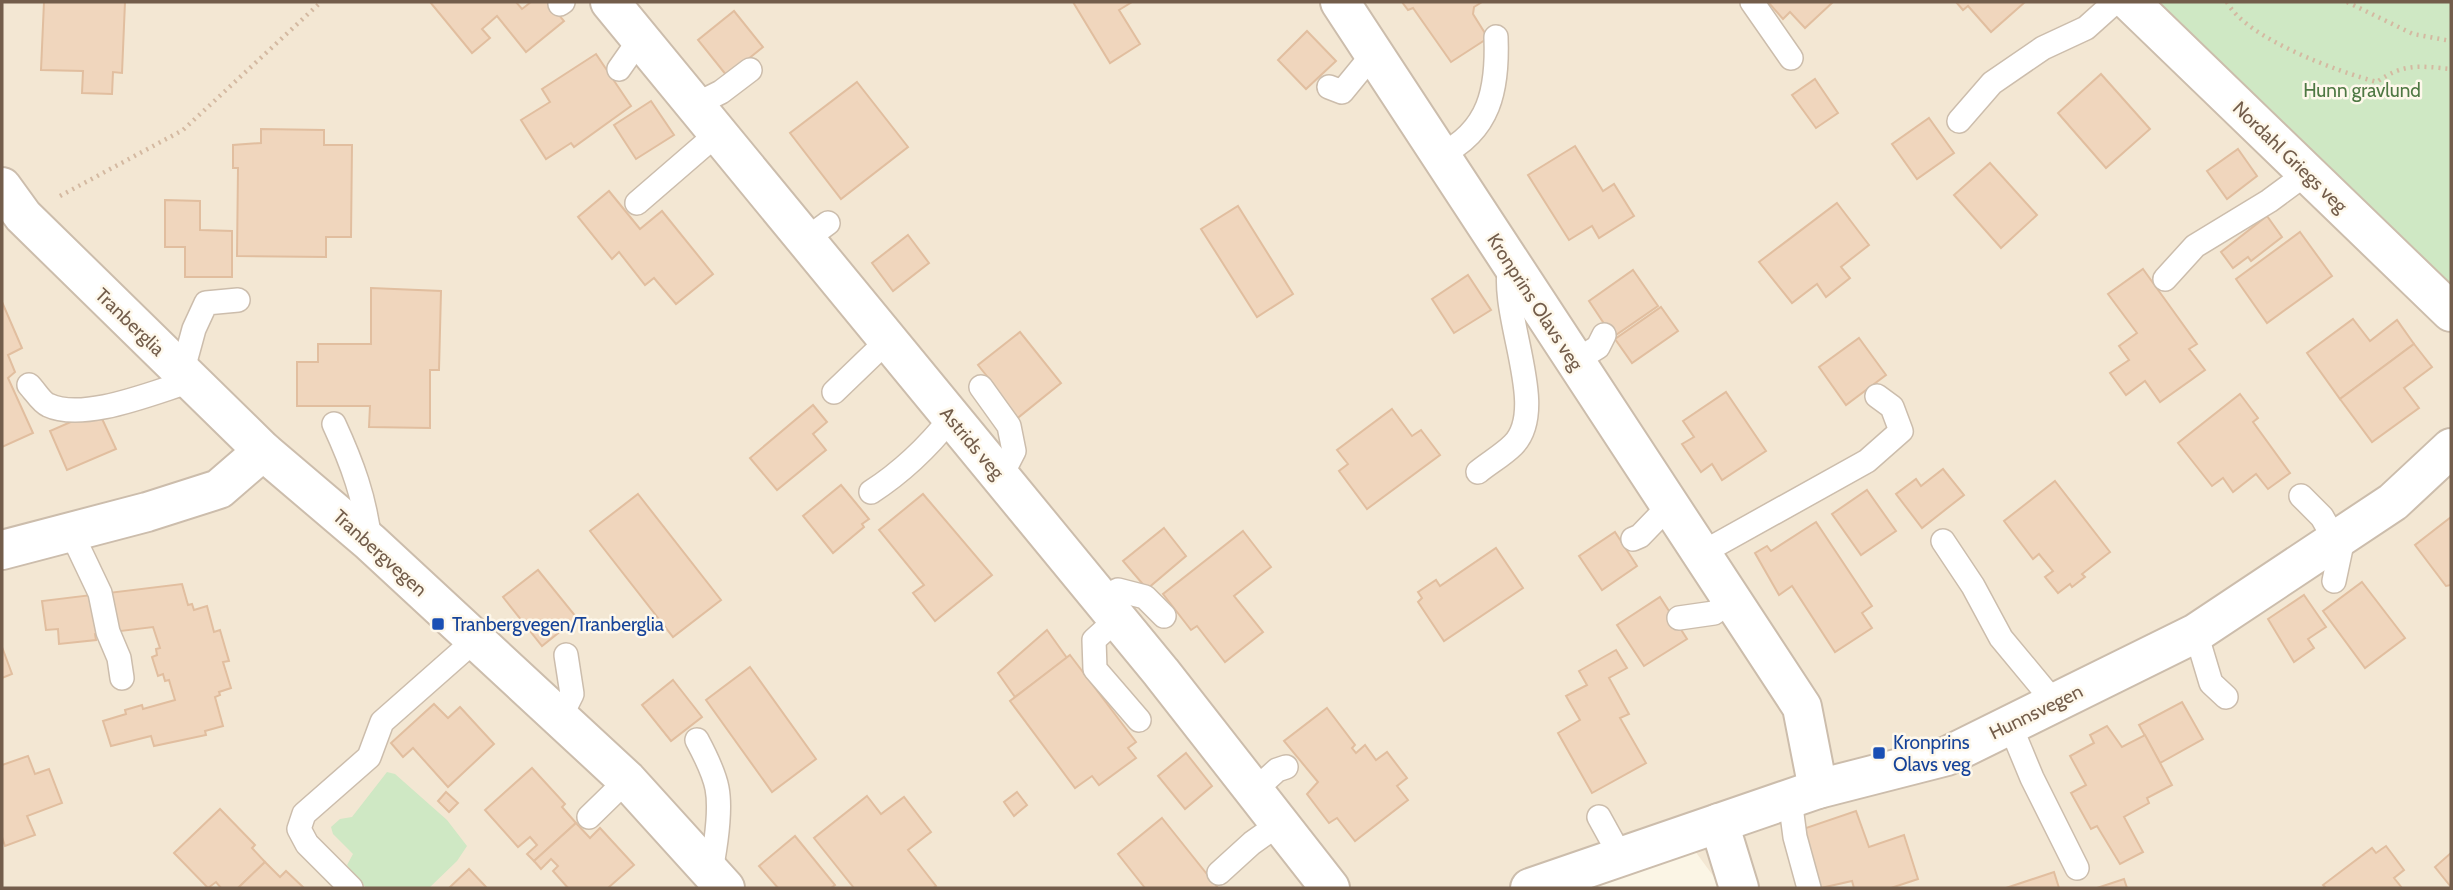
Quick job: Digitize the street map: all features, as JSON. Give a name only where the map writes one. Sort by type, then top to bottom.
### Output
[{"type":"street","name":"Astrids veg","points":[[610,2],[630,54],[706,119],[816,231],[887,341],[1109,609],[1213,757],[1254,791],[1330,888]]},
{"type":"street","name":"Kronprins Olavs veg","points":[[1340,2],[1802,707],[1804,794]]},
{"type":"street","name":"Nordahl Griegs veg","points":[[2130,2],[2451,312]]},
{"type":"street","name":"Tranberglia","points":[[12,202],[263,451]]},
{"type":"street","name":"Hunnsvegen","points":[[1530,888],[1804,794],[1947,756],[2196,633],[2393,502],[2451,449]]},
{"type":"street","points":[[2,550],[219,489],[263,451]]},
{"type":"street","name":"Tranbergvegen","points":[[263,451],[369,542],[627,780],[713,883]]},
{"type":"street","points":[[1719,823],[1739,888]]},
{"type":"lane","points":[[1752,2],[1791,58]]},
{"type":"lane","points":[[1959,121],[1992,83],[2043,48],[2085,28],[2115,2]]},
{"type":"lane","points":[[1440,155],[1463,144],[1481,121],[1492,94],[1497,62],[1496,37]]},
{"type":"lane","points":[[1329,87],[1342,92],[1374,53]]},
{"type":"lane","points":[[638,203],[706,119],[721,92],[750,70]]},
{"type":"lane","points":[[2165,279],[2195,246],[2270,201],[2307,173]]},
{"type":"lane","points":[[1478,472],[1514,444],[1527,416],[1529,393],[1509,309],[1506,281],[1510,263]]},
{"type":"lane","points":[[29,385],[46,404],[69,410],[106,406],[186,377],[194,328],[206,303],[238,300]]},
{"type":"lane","points":[[1574,362],[1598,347],[1604,335]]},
{"type":"lane","points":[[834,392],[887,341]]},
{"type":"lane","points":[[981,387],[1009,426],[1014,451],[1000,478]]},
{"type":"lane","points":[[1700,554],[1867,461],[1884,446],[1900,430],[1892,407],[1877,396]]},
{"type":"lane","points":[[871,492],[894,477],[930,444],[951,418]]},
{"type":"lane","points":[[334,424],[357,473],[366,508],[369,542]]},
{"type":"lane","points":[[2301,496],[2340,537],[2334,581]]},
{"type":"lane","points":[[1633,539],[1649,528],[1669,506]]},
{"type":"lane","points":[[71,531],[100,593],[122,678]]},
{"type":"lane","points":[[1942,541],[1973,586],[2001,638],[2055,703]]},
{"type":"lane","points":[[1139,720],[1095,669],[1094,640],[1118,590],[1145,597],[1164,616]]},
{"type":"lane","points":[[1679,618],[1714,613],[1731,600]]},
{"type":"lane","points":[[2196,633],[2211,683],[2226,697]]},
{"type":"lane","points":[[351,888],[307,844],[299,830],[304,814],[369,757],[382,722],[475,640]]},
{"type":"lane","points":[[560,718],[572,694],[566,654]]},
{"type":"lane","points":[[2010,725],[2032,778],[2077,868]]},
{"type":"lane","points":[[697,740],[713,771],[721,800],[713,883]]},
{"type":"lane","points":[[1254,791],[1277,770],[1286,767]]},
{"type":"lane","points":[[589,817],[627,780]]},
{"type":"lane","points":[[1804,794],[1795,837],[1809,888]]},
{"type":"lane","points":[[1599,817],[1621,857]]},
{"type":"lane","points":[[1219,873],[1252,843],[1279,824]]},
{"type":"path","points":[[12,202],[183,130],[321,2]]},
{"type":"path","points":[[2227,2],[2232,10],[2269,39],[2350,75],[2377,82],[2396,69],[2425,66],[2451,69]]},
{"type":"path","points":[[2347,2],[2413,34],[2451,41]]},
{"type":"shaded area","points":[[2,2],[2148,2],[2451,295],[2451,888],[1722,888],[1684,836],[1519,888],[2,888]]},
{"type":"green space","name":"Hunn gravlund","points":[[2148,2],[2451,2],[2451,295]]},
{"type":"green space","points":[[387,772],[395,774],[447,820],[467,846],[457,861],[429,888],[366,888],[347,865],[353,854],[333,834],[331,827],[340,819],[352,817]]},
{"type":"building","points":[[44,2],[125,2],[122,73],[113,72],[112,94],[82,93],[83,71],[41,70]]},
{"type":"building","points":[[430,2],[516,2],[522,9],[531,2],[548,2],[564,21],[526,52],[497,16],[482,29],[490,38],[472,53]]},
{"type":"building","points":[[1073,2],[1132,2],[1119,10],[1140,44],[1110,63]]},
{"type":"building","points":[[1402,2],[1482,2],[1474,7],[1473,14],[1488,38],[1451,62],[1413,8],[1408,10]]},
{"type":"building","points":[[1768,2],[1833,2],[1805,28],[1790,12],[1783,19]]},
{"type":"building","points":[[1956,2],[2025,2],[1991,32],[1968,6],[1963,10]]},
{"type":"building","points":[[734,11],[763,47],[727,76],[698,40]]},
{"type":"building","points":[[1307,31],[1336,61],[1306,89],[1278,60]]},
{"type":"building","points":[[596,54],[631,106],[574,147],[571,143],[546,159],[521,120],[550,102],[542,89]]},
{"type":"building","points":[[2101,74],[2150,129],[2106,168],[2058,113]]},
{"type":"building","points":[[1815,79],[1838,113],[1816,128],[1792,95]]},
{"type":"building","points":[[857,82],[908,147],[841,199],[790,133]]},
{"type":"building","points":[[651,101],[674,135],[636,159],[614,125]]},
{"type":"building","points":[[1929,118],[1954,153],[1917,179],[1892,144]]},
{"type":"building","points":[[261,129],[324,130],[324,145],[352,145],[351,237],[326,237],[326,257],[237,256],[238,168],[233,168],[233,145],[261,143]]},
{"type":"building","points":[[1575,146],[1603,191],[1614,184],[1634,216],[1599,238],[1592,226],[1569,240],[1528,175]]},
{"type":"building","points":[[2238,149],[2257,176],[2227,199],[2207,171]]},
{"type":"building","points":[[1990,163],[2037,215],[2001,248],[1954,195]]},
{"type":"building","points":[[609,191],[640,229],[662,211],[713,274],[676,304],[654,278],[645,285],[619,252],[612,259],[578,217]]},
{"type":"building","points":[[165,200],[200,201],[200,230],[232,231],[232,277],[185,277],[185,247],[165,247]]},
{"type":"building","points":[[1837,203],[1869,245],[1841,267],[1850,278],[1826,297],[1817,284],[1792,303],[1759,262]]},
{"type":"building","points":[[1238,206],[1293,294],[1257,317],[1201,229]]},
{"type":"building","points":[[2267,216],[2282,237],[2251,261],[2248,257],[2233,268],[2221,252]]},
{"type":"building","points":[[2300,232],[2332,276],[2267,323],[2236,279]]},
{"type":"building","points":[[908,235],[929,263],[893,291],[872,263]]},
{"type":"building","points":[[2143,269],[2197,344],[2189,349],[2205,370],[2160,402],[2145,381],[2126,395],[2110,373],[2129,360],[2119,346],[2137,333],[2108,294]]},
{"type":"building","points":[[1633,270],[1658,306],[1613,337],[1589,301]]},
{"type":"building","points":[[1468,275],[1491,310],[1454,333],[1432,299]]},
{"type":"building","points":[[371,288],[441,291],[439,370],[430,370],[430,428],[369,427],[370,406],[297,406],[297,362],[318,362],[318,344],[371,344]]},
{"type":"building","points":[[2,302],[22,348],[8,355],[15,372],[8,378],[33,433],[2,447]]},
{"type":"building","points":[[1661,307],[1678,331],[1632,363],[1615,339]]},
{"type":"building","points":[[2353,319],[2370,341],[2397,320],[2414,344],[2340,399],[2307,353]]},
{"type":"building","points":[[1020,332],[1061,383],[1014,421],[988,389],[994,385],[978,365]]},
{"type":"building","points":[[1859,338],[1886,375],[1846,405],[1819,367]]},
{"type":"building","points":[[2414,344],[2432,367],[2404,388],[2419,408],[2372,442],[2340,399]]},
{"type":"building","points":[[1726,392],[1766,451],[1722,480],[1712,464],[1701,472],[1682,444],[1694,437],[1683,421]]},
{"type":"building","points":[[2240,394],[2258,418],[2253,422],[2290,473],[2268,489],[2256,474],[2233,492],[2223,478],[2212,486],[2178,443]]},
{"type":"building","points":[[813,405],[827,422],[813,434],[826,450],[777,490],[750,458]]},
{"type":"building","points":[[1392,409],[1412,436],[1421,430],[1440,455],[1367,509],[1339,471],[1348,464],[1337,450]]},
{"type":"building","points":[[98,410],[116,449],[67,470],[50,431]]},
{"type":"building","points":[[1943,469],[1964,495],[1922,528],[1896,494],[1916,479],[1921,486]]},
{"type":"building","points":[[2055,481],[2110,552],[2082,574],[2085,577],[2058,593],[2045,577],[2053,571],[2039,554],[2033,559],[2004,521]]},
{"type":"building","points":[[841,485],[869,519],[862,524],[864,527],[833,553],[803,516]]},
{"type":"building","points":[[1867,490],[1896,531],[1861,555],[1832,514]]},
{"type":"building","points":[[638,494],[721,600],[673,637],[590,531]]},
{"type":"building","points":[[923,494],[992,575],[935,621],[913,593],[924,585],[879,530]]},
{"type":"building","points":[[2451,517],[2451,585],[2446,586],[2415,545]]},
{"type":"building","points":[[1816,522],[1872,606],[1862,613],[1872,628],[1835,652],[1792,586],[1779,595],[1755,553],[1767,546],[1771,551]]},
{"type":"building","points":[[1164,528],[1186,556],[1147,589],[1123,561]]},
{"type":"building","points":[[1243,531],[1271,567],[1234,596],[1263,632],[1225,662],[1197,626],[1191,630],[1163,594]]},
{"type":"building","points":[[1615,532],[1637,566],[1602,590],[1579,556]]},
{"type":"building","points":[[1496,548],[1523,588],[1444,641],[1418,602],[1422,598],[1418,592],[1436,580],[1440,586]]},
{"type":"building","points":[[538,570],[577,618],[542,646],[503,597]]},
{"type":"building","points":[[2362,582],[2405,638],[2365,668],[2323,611]]},
{"type":"building","points":[[182,584],[188,605],[192,604],[194,610],[207,606],[214,632],[220,630],[229,661],[223,662],[231,688],[219,692],[220,695],[215,697],[223,726],[205,731],[206,735],[154,746],[151,736],[111,746],[103,721],[126,714],[125,710],[142,705],[143,709],[175,700],[169,680],[165,681],[163,674],[158,676],[152,657],[157,655],[156,649],[160,648],[153,627],[95,634],[96,640],[59,644],[58,629],[46,630],[42,601]]},
{"type":"building","points":[[2304,595],[2326,627],[2308,639],[2314,648],[2294,662],[2268,619]]},
{"type":"building","points":[[1660,597],[1687,639],[1644,666],[1617,625]]},
{"type":"building","points":[[1047,630],[1067,658],[1015,697],[998,673]]},
{"type":"building","points":[[2,647],[12,674],[2,678]]},
{"type":"building","points":[[1616,650],[1627,668],[1609,678],[1629,714],[1620,718],[1646,763],[1592,793],[1558,733],[1580,720],[1566,696],[1587,685],[1579,671]]},
{"type":"building","points":[[1070,655],[1136,742],[1128,748],[1136,758],[1099,785],[1092,776],[1075,788],[1010,701]]},
{"type":"building","points":[[750,667],[816,759],[772,792],[706,700]]},
{"type":"building","points":[[673,680],[702,717],[671,741],[642,705]]},
{"type":"building","points":[[2182,702],[2203,739],[2160,763],[2139,725]]},
{"type":"building","points":[[434,704],[448,718],[460,707],[494,744],[448,787],[413,748],[403,757],[391,743]]},
{"type":"building","points":[[1327,708],[1355,745],[1352,748],[1356,753],[1365,745],[1376,760],[1387,752],[1407,778],[1397,786],[1408,800],[1355,841],[1337,818],[1329,823],[1307,794],[1318,782],[1284,741]]},
{"type":"building","points":[[2107,726],[2122,747],[2145,735],[2172,785],[2147,798],[2149,803],[2124,817],[2143,852],[2120,864],[2097,826],[2091,829],[2071,793],[2086,785],[2070,756],[2094,743],[2090,735]]},
{"type":"building","points":[[1186,753],[1212,786],[1185,809],[1158,776]]},
{"type":"building","points":[[28,756],[35,774],[49,769],[62,803],[27,816],[35,835],[5,846],[2,837],[2,765]]},
{"type":"building","points":[[532,768],[565,804],[562,807],[576,823],[534,861],[527,854],[537,845],[530,837],[518,847],[485,810]]},
{"type":"building","points":[[446,792],[458,803],[449,812],[438,801]]},
{"type":"building","points":[[1017,792],[1027,805],[1014,816],[1004,802]]},
{"type":"building","points":[[867,796],[881,814],[904,797],[931,832],[908,850],[936,886],[854,888],[814,838]]},
{"type":"building","points":[[220,809],[255,845],[252,848],[265,862],[238,888],[221,888],[216,882],[208,888],[174,853]]},
{"type":"building","points":[[1856,811],[1869,847],[1904,835],[1918,879],[1891,888],[1854,888],[1852,881],[1821,888],[1800,830]]},
{"type":"building","points":[[1162,818],[1218,888],[1145,888],[1118,854]]},
{"type":"building","points":[[576,823],[590,838],[600,828],[634,865],[608,888],[568,888],[553,871],[558,866],[551,859],[541,869],[534,861]]},
{"type":"building","points":[[795,836],[835,885],[831,888],[778,888],[759,866]]},
{"type":"building","points":[[2386,846],[2404,870],[2394,878],[2402,888],[2326,888],[2323,885],[2372,848],[2376,853]]},
{"type":"building","points":[[2451,853],[2451,887],[2435,867]]},
{"type":"building","points":[[265,862],[280,877],[286,871],[304,888],[238,888]]},
{"type":"building","points":[[469,869],[487,888],[449,888]]},
{"type":"building","points":[[2054,872],[2059,888],[2006,888]]},
{"type":"building","points":[[2124,879],[2127,888],[2097,888]]},
{"type":"place","name":"Tranbergvegen/Tranberglia","points":[[438,624]]},
{"type":"place","name":"Kronprins Olavs veg","points":[[1879,753]]}]
